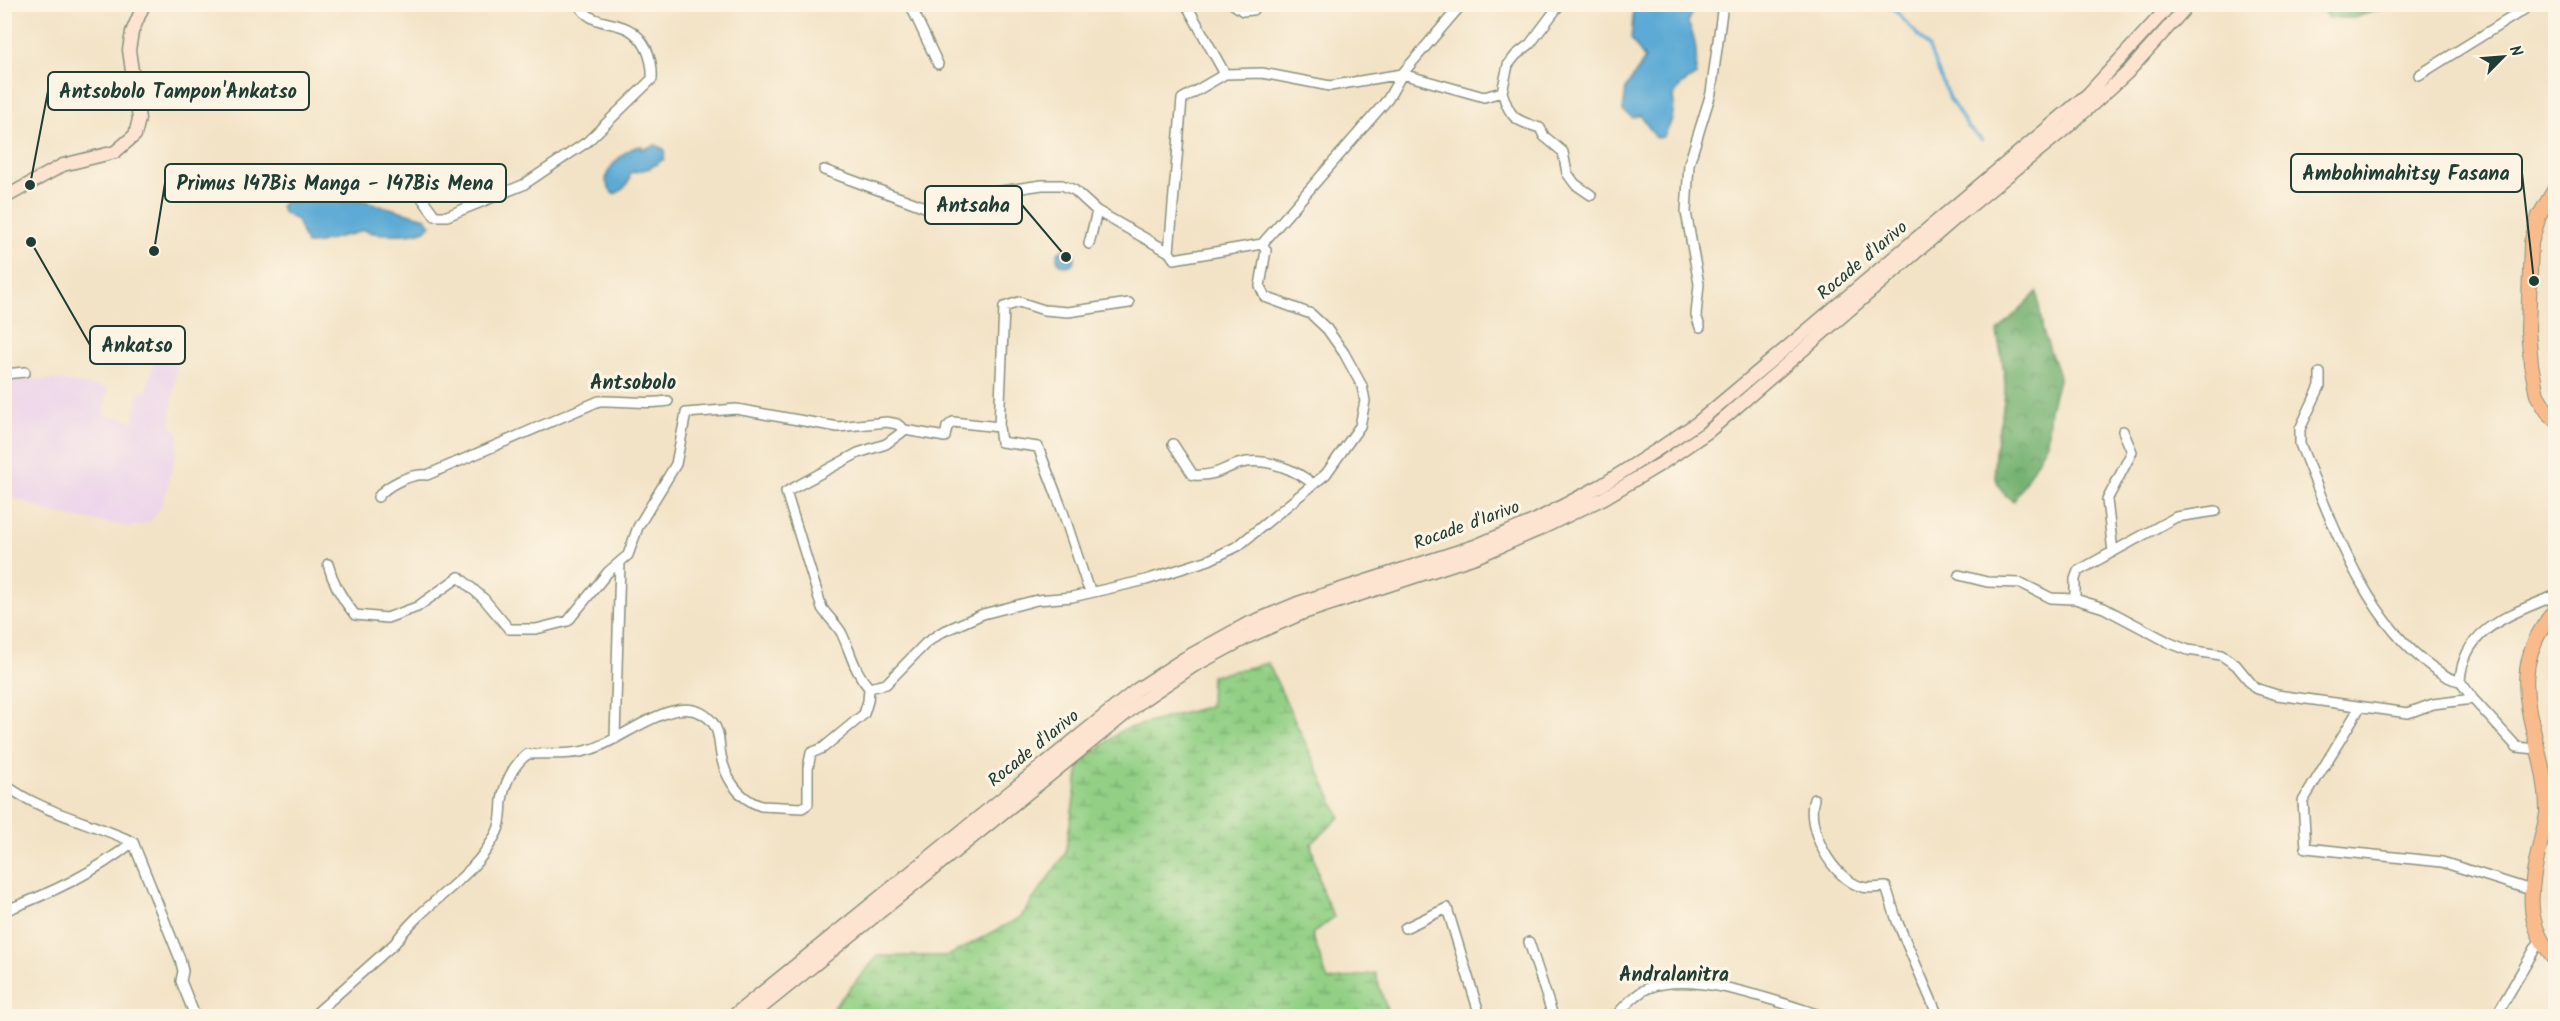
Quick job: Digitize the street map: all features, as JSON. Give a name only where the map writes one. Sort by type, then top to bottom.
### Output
[{"type":"main road","points":[[8,197],[63,165],[115,152],[135,135],[140,118],[129,50],[132,32],[144,4]]},
{"type":"main road","name":"Rocade d'Iarivo","points":[[733,1017],[1136,690],[1185,658],[1245,625],[1298,603],[1475,546],[1536,520],[1602,485],[1697,423],[2088,94],[2171,4]]},
{"type":"main road","name":"Rocade d'Iarivo","points":[[751,1017],[1143,700],[1192,667],[1250,636],[1303,613],[1478,556],[1538,530],[1604,498],[1661,464],[1709,431],[1957,217],[2070,125],[2127,73],[2189,4]]},
{"type":"main road","points":[[2556,187],[2540,216],[2531,243],[2528,330],[2537,395],[2556,420]]},
{"type":"main road","points":[[2556,609],[2535,639],[2526,669],[2526,701],[2545,793],[2547,815],[2531,890],[2531,913],[2540,940],[2556,960]]},
{"type":"street","points":[[419,194],[435,216],[447,216],[524,185],[587,142],[652,79],[653,68],[642,37],[629,27],[592,18],[578,4]]},
{"type":"street","points":[[910,4],[938,64]]},
{"type":"street","points":[[1186,4],[1225,74]]},
{"type":"street","points":[[1233,4],[1243,11],[1253,10],[1257,4]]},
{"type":"street","points":[[824,170],[925,207],[943,206],[974,195],[1042,185],[1062,185],[1074,190],[1097,211],[1169,252],[1174,259],[1262,244],[1388,99],[1402,74],[1462,4]]},
{"type":"street","points":[[1560,4],[1530,44],[1516,54],[1508,65],[1502,92],[1509,113],[1524,123],[1540,128],[1544,136],[1563,152],[1568,173],[1575,184],[1591,195]]},
{"type":"street","points":[[1700,327],[1696,315],[1699,284],[1686,212],[1689,164],[1711,93],[1723,4]]},
{"type":"street","points":[[2419,75],[2533,4]]},
{"type":"street","points":[[1169,252],[1182,99],[1225,74],[1262,73],[1330,86],[1402,74],[1484,97],[1502,92]]},
{"type":"street","points":[[1089,244],[1097,211]]},
{"type":"street","points":[[868,688],[886,684],[926,643],[942,632],[983,614],[1037,600],[1093,592],[1146,580],[1209,560],[1238,546],[1326,474],[1360,426],[1365,401],[1355,371],[1327,329],[1311,314],[1265,297],[1260,286],[1266,250],[1262,244]]},
{"type":"street","points":[[1093,592],[1087,585],[1063,512],[1038,447],[1001,442],[999,427],[1004,307],[1019,302],[1044,310],[1068,312],[1130,303]]},
{"type":"street","points":[[4,374],[25,372]]},
{"type":"street","points":[[2320,373],[2320,386],[2300,429],[2300,444],[2347,556],[2399,638],[2413,653],[2440,673],[2450,679],[2460,681]]},
{"type":"street","points":[[378,497],[386,487],[419,474],[427,475],[599,401],[618,400],[653,404],[668,401]]},
{"type":"street","points":[[328,564],[332,580],[344,601],[356,615],[387,618],[417,607],[459,577],[484,599],[509,629],[536,628],[568,621],[608,572],[628,555],[638,527],[676,464],[686,413],[736,409],[838,426],[887,422],[897,424],[905,430],[945,437],[947,427],[953,422],[999,427]]},
{"type":"street","points":[[313,1017],[395,944],[410,923],[431,903],[459,883],[483,855],[497,832],[505,788],[521,759],[528,754],[560,755],[592,750],[666,712],[689,710],[705,714],[717,730],[723,767],[736,789],[761,806],[802,808],[808,804],[808,768],[811,753],[823,748],[864,714],[868,701],[868,688],[858,675],[841,631],[831,623],[822,608],[786,492],[858,453],[886,444],[905,430]]},
{"type":"street","points":[[2113,552],[2107,500],[2132,452],[2123,431]]},
{"type":"street","points":[[1173,444],[1192,475],[1215,475],[1245,462],[1254,462],[1290,469],[1313,483]]},
{"type":"street","points":[[2075,599],[2075,579],[2078,571],[2176,517],[2216,511]]},
{"type":"street","points":[[615,739],[620,562]]},
{"type":"street","points":[[1959,575],[1988,582],[2021,583],[2051,598],[2075,599],[2104,608],[2170,644],[2188,650],[2221,655],[2236,665],[2255,688],[2277,695],[2408,713],[2433,704],[2473,699]]},
{"type":"street","points":[[2536,749],[2517,747],[2473,699],[2460,681],[2461,666],[2466,650],[2477,637],[2500,621],[2556,595]]},
{"type":"street","points":[[2360,707],[2303,801],[2306,848],[2442,862],[2531,890]]},
{"type":"street","points":[[4,784],[17,794],[43,806],[133,842],[180,959],[183,971],[182,981],[195,1017]]},
{"type":"street","points":[[1814,799],[1811,807],[1813,820],[1833,867],[1844,878],[1864,888],[1886,887],[1938,1017]]},
{"type":"street","points":[[4,911],[75,881],[133,842]]},
{"type":"street","points":[[1406,928],[1447,908],[1480,1017]]},
{"type":"street","points":[[2496,1017],[2540,940]]},
{"type":"street","points":[[1529,942],[1553,1017]]},
{"type":"street","points":[[1616,1017],[1622,1008],[1650,987],[1677,982],[1703,984],[1748,994],[1822,1017]]},
{"type":"shaded area","points":[[164,347],[178,349],[170,425],[179,432],[178,447],[161,508],[150,522],[130,527],[55,514],[12,497],[5,487],[5,380],[59,380],[108,389],[104,414],[134,421],[139,391],[146,392],[156,357],[162,354]]},
{"type":"green space","points":[[2319,5],[2393,5],[2354,18],[2328,18]]},
{"type":"green space","points":[[2037,292],[2043,331],[2059,376],[2050,409],[2047,443],[2014,501],[2002,492],[1996,480],[1994,465],[2005,388],[1997,332]]},
{"type":"green space","points":[[1268,663],[1340,817],[1311,844],[1322,891],[1334,917],[1312,934],[1328,981],[1375,973],[1389,1016],[826,1016],[878,956],[948,956],[1021,917],[1065,854],[1080,763],[1122,730],[1210,706],[1211,676]]},
{"type":"water","points":[[1634,5],[1695,5],[1688,23],[1696,49],[1696,75],[1682,84],[1673,97],[1672,118],[1663,137],[1656,138],[1640,115],[1633,118],[1623,111],[1626,88],[1645,59],[1631,39]]},
{"type":"water","points":[[656,145],[665,150],[664,159],[650,168],[630,173],[625,186],[613,194],[606,181],[607,175],[619,158],[636,147],[642,146],[642,149]]},
{"type":"water","points":[[314,167],[335,172],[343,187],[357,192],[357,199],[426,218],[431,225],[419,232],[409,234],[387,234],[362,230],[320,243],[306,244],[297,220],[283,213],[281,206],[295,179]]},
{"type":"water","points":[[1066,248],[1073,250],[1075,257],[1073,264],[1066,266],[1059,264],[1057,257],[1059,250]]},
{"type":"waterway","points":[[1889,4],[1928,46],[1949,98],[1968,127],[1982,140]]},
{"type":"place","name":"Antsobolo Tampon'Ankatso","points":[[30,185]]},
{"type":"place","name":"Ankatso","points":[[31,242]]},
{"type":"place","name":"Primus 147Bis Manga - 147Bis Mena","points":[[154,251]]},
{"type":"place","name":"Antsaha","points":[[1066,257]]},
{"type":"place","name":"Ambohimahitsy Fasana","points":[[2534,281]]},
{"type":"district","name":"Antsobolo","points":[[633,384]]},
{"type":"district","name":"Andralanitra","points":[[1674,976]]}]
